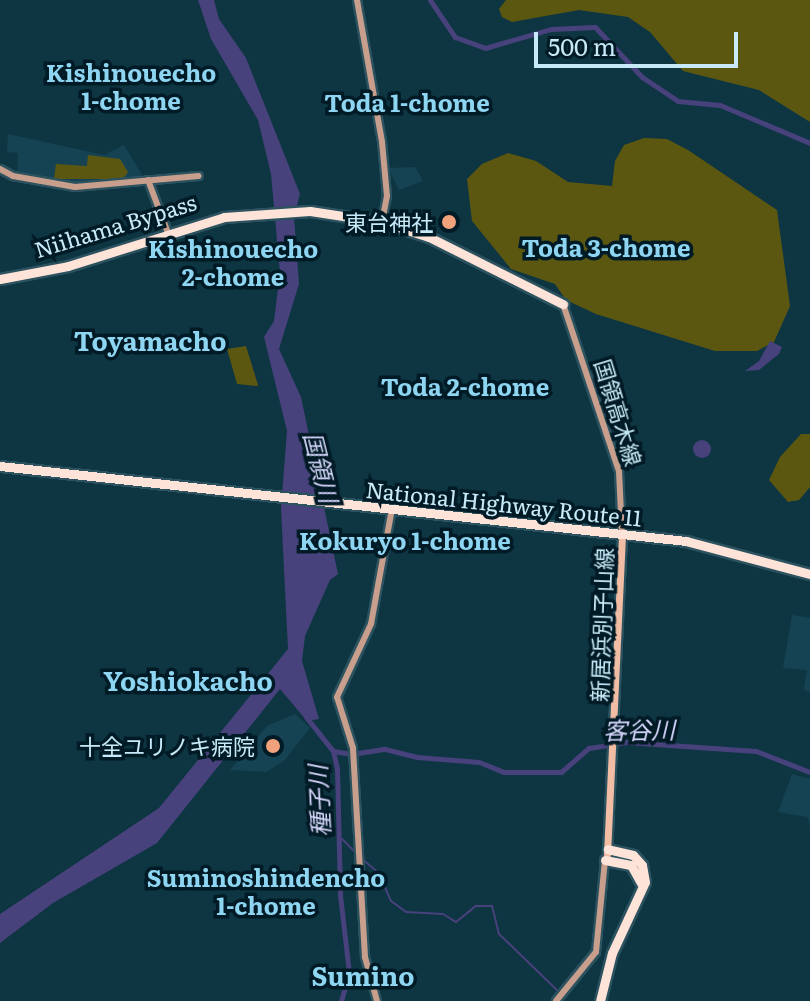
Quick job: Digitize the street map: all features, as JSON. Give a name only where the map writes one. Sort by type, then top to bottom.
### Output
[{"type":"highway","name":"Niihama Bypass","points":[[0,276],[78,259],[167,230],[257,210],[309,209],[430,233],[563,304]]},
{"type":"highway","name":"National Highway Route 11","points":[[0,466],[704,544],[810,574]]},
{"type":"highway","points":[[598,1001],[612,953],[645,882],[642,865],[633,855],[608,849]]},
{"type":"highway","points":[[598,1001],[613,943],[641,883],[631,865],[605,860]]},
{"type":"main road","name":"新居浜別子山線","points":[[605,860],[615,748],[622,534]]},
{"type":"street","points":[[357,0],[382,142],[382,222]]},
{"type":"street","points":[[0,169],[13,176],[75,187],[199,176]]},
{"type":"street","points":[[148,180],[167,230]]},
{"type":"street","name":"国領高木線","points":[[563,304],[619,471],[622,534]]},
{"type":"street","points":[[377,1001],[365,957],[362,858],[353,748],[337,697],[371,624],[392,509]]},
{"type":"street","points":[[560,997],[596,952],[605,860]]},
{"type":"shaded area","points":[[198,0],[214,0],[219,19],[246,58],[300,194],[294,217],[299,284],[279,349],[301,397],[338,574],[330,580],[305,636],[302,661],[319,719],[307,721],[280,689],[157,843],[53,903],[0,943],[0,914],[159,808],[288,649],[281,509],[287,431],[264,337],[274,321],[280,273],[271,174],[258,120],[211,39]]},
{"type":"shaded area","points":[[506,0],[810,0],[810,122],[759,90],[683,71],[650,32],[628,17],[579,10],[512,22],[502,17],[499,9]]},
{"type":"shaded area","points":[[8,134],[104,155],[124,145],[144,178],[69,184],[17,174],[18,153],[7,152]]},
{"type":"shaded area","points":[[644,138],[667,139],[688,150],[777,210],[790,306],[774,342],[757,351],[715,351],[596,314],[566,300],[555,284],[511,269],[472,221],[467,179],[482,164],[508,153],[536,161],[568,182],[612,186],[615,161],[624,145]]},
{"type":"shaded area","points":[[88,155],[120,159],[128,172],[123,179],[54,179],[56,164],[87,166]]},
{"type":"shaded area","points":[[415,167],[423,181],[399,190],[388,168]]},
{"type":"shaded area","points":[[770,341],[782,347],[779,354],[759,370],[745,371],[759,361]]},
{"type":"shaded area","points":[[246,346],[257,386],[237,384],[227,349]]},
{"type":"shaded area","points":[[801,434],[810,434],[810,487],[799,500],[788,502],[769,480],[780,457]]},
{"type":"shaded area","points":[[702,440],[711,449],[702,458],[693,449]]},
{"type":"shaded area","points":[[792,615],[810,618],[810,692],[804,690],[807,670],[783,668]]},
{"type":"shaded area","name":"十全ユリノキ病院","points":[[295,714],[310,728],[284,761],[266,772],[230,770],[267,726]]},
{"type":"shaded area","points":[[792,774],[810,779],[810,829],[808,817],[778,812]]},
{"type":"waterway","points":[[430,0],[455,37],[485,48],[551,29],[595,27],[642,77],[678,101],[720,105],[810,143]]},
{"type":"waterway","name":"種子川","points":[[306,717],[333,751],[337,769],[340,895],[349,973],[341,1001]]},
{"type":"waterway","name":"客谷川","points":[[333,751],[352,754],[385,749],[417,757],[479,762],[504,772],[561,772],[589,748],[626,742],[756,751],[810,772]]},
{"type":"waterway","points":[[342,839],[357,854]]},
{"type":"waterway","points":[[361,858],[379,873],[391,901],[406,912],[443,914],[456,922],[476,906],[492,906],[499,934],[559,992]]},
{"type":"place","name":"東台神社","points":[[449,222]]},
{"type":"place","name":"十全ユリノキ病院","points":[[273,746]]},
{"type":"district","name":"Kishinouecho 1-chome","points":[[131,86]]},
{"type":"district","name":"Toda 1-chome","points":[[407,102]]},
{"type":"district","name":"Toda 3-chome","points":[[606,247]]},
{"type":"district","name":"Kishinouecho 2-chome","points":[[233,262]]},
{"type":"district","name":"Toyamacho","points":[[150,340]]},
{"type":"district","name":"Toda 2-chome","points":[[465,386]]},
{"type":"district","name":"Kokuryo 1-chome","points":[[405,540]]},
{"type":"district","name":"Yoshiokacho","points":[[188,680]]},
{"type":"district","name":"Suminoshindencho 1-chome","points":[[266,891]]},
{"type":"district","name":"Sumino","points":[[363,975]]},
{"type":"water label","name":"国領川","points":[[322,467]]}]
